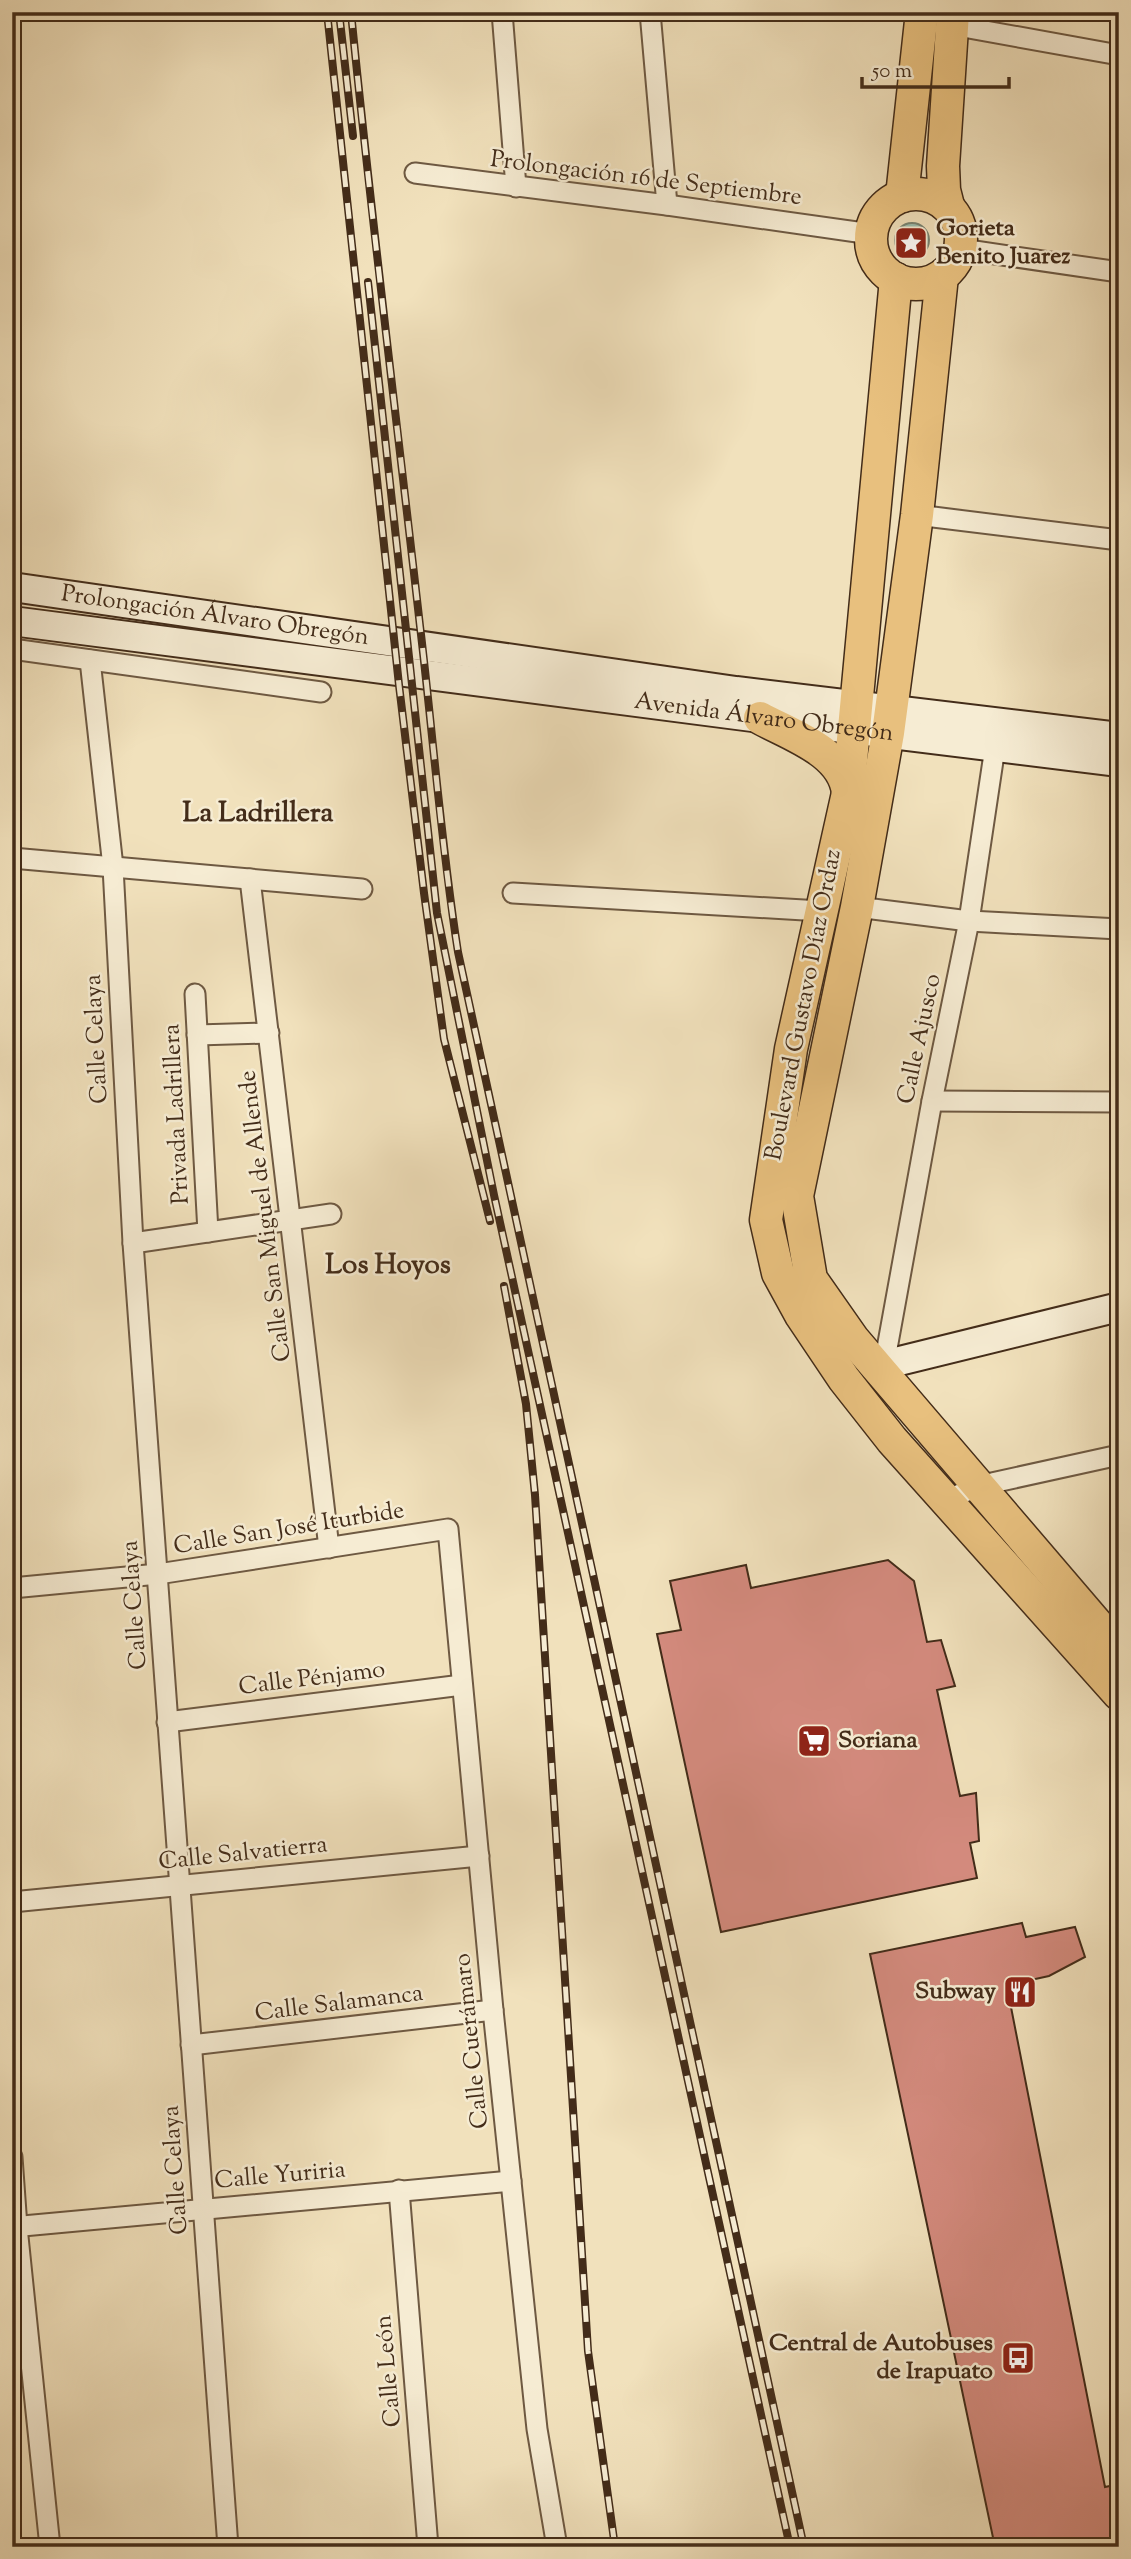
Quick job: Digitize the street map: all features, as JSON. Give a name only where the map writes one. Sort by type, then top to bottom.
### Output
[{"type":"main road","points":[[902,196],[922,12]]},
{"type":"main road","points":[[948,206],[926,195],[914,193],[902,196],[881,210],[874,221],[871,234],[876,260],[885,271],[896,279],[919,284],[942,276],[951,269],[961,248],[957,218],[948,206],[944,190],[943,166],[953,19]]},
{"type":"main road","name":"Boulevard Gustavo Díaz Ordaz","points":[[942,276],[917,515],[889,722],[857,907],[797,1196],[811,1279],[853,1339],[880,1366],[978,1486],[1119,1650]]},
{"type":"main road","name":"Boulevard Gustavo Díaz Ordaz","points":[[896,279],[848,793],[791,1049],[766,1220],[778,1272],[802,1315],[852,1389],[892,1440],[1119,1694]]},
{"type":"main road","points":[[760,718],[826,754],[842,774],[848,793]]},
{"type":"street","points":[[502,12],[516,187]]},
{"type":"street","points":[[650,12],[667,205]]},
{"type":"street","points":[[953,19],[1119,55]]},
{"type":"street","name":"Prolongación 16 de Septiembre","points":[[415,173],[871,234]]},
{"type":"street","points":[[961,248],[1119,272]]},
{"type":"street","points":[[917,515],[1119,540]]},
{"type":"street","name":"Prolongación Álvaro Obregón","points":[[12,587],[413,659]]},
{"type":"street","name":"Prolongación Álvaro Obregón","points":[[12,621],[413,659]]},
{"type":"street","points":[[12,649],[321,692]]},
{"type":"street","name":"Avenida Álvaro Obregón","points":[[413,659],[760,718],[856,717]]},
{"type":"street","name":"Avenida Álvaro Obregón","points":[[413,659],[736,691],[856,717],[997,735],[1119,762]]},
{"type":"street","name":"Calle Celaya","points":[[90,660],[113,867],[133,1243],[228,2547]]},
{"type":"street","name":"Avenida Álvaro Obregón","points":[[997,735],[1119,737]]},
{"type":"street","name":"Calle Ajusco","points":[[880,1366],[969,922],[997,735]]},
{"type":"street","points":[[12,858],[362,889]]},
{"type":"street","name":"Calle San Miguel de Allende","points":[[250,879],[329,1548]]},
{"type":"street","points":[[513,893],[821,911]]},
{"type":"street","points":[[857,907],[969,922],[1119,929]]},
{"type":"street","name":"Privada Ladrillera","points":[[195,994],[208,1232]]},
{"type":"street","points":[[197,1035],[270,1033]]},
{"type":"street","points":[[932,1101],[1119,1102]]},
{"type":"street","points":[[133,1243],[331,1214]]},
{"type":"street","points":[[880,1366],[1119,1307]]},
{"type":"street","points":[[947,1500],[978,1486],[1119,1455]]},
{"type":"street","name":"Calle San José Iturbide","points":[[12,1588],[158,1574],[448,1529]]},
{"type":"street","name":"Calle Cuerámaro","points":[[448,1529],[493,2010],[537,2429],[557,2547]]},
{"type":"street","name":"Calle Pénjamo","points":[[167,1722],[462,1685]]},
{"type":"street","name":"Calle Salvatierra","points":[[12,1902],[479,1856]]},
{"type":"street","name":"Calle Salamanca","points":[[191,2045],[493,2010]]},
{"type":"street","points":[[12,2157],[15,2227],[50,2547]]},
{"type":"street","name":"Calle Yuriria","points":[[15,2227],[511,2181]]},
{"type":"street","name":"Calle León","points":[[399,2190],[428,2547]]},
{"type":"shaded area","points":[[912,223],[924,228],[929,240],[924,252],[912,257],[900,252],[895,240],[900,228]]},
{"type":"building","name":"Soriana","points":[[888,1560],[914,1581],[927,1642],[941,1640],[955,1686],[937,1690],[960,1796],[976,1793],[979,1841],[970,1843],[977,1878],[721,1932],[657,1634],[681,1630],[670,1581],[746,1565],[751,1588]]},
{"type":"building","name":"Central de Autobuses de Irapuato","points":[[1022,1923],[1026,1937],[1075,1927],[1085,1957],[1049,1976],[1026,1981],[1029,1998],[1010,2002],[1105,2487],[1119,2484],[1119,2547],[995,2547],[870,1954]]},
{"type":"railway","points":[[327,12],[424,893],[444,1039],[490,1221]]},
{"type":"railway","points":[[339,12],[353,136]]},
{"type":"railway","points":[[351,12],[458,952],[804,2547]]},
{"type":"railway","points":[[368,282],[437,913],[494,1195],[790,2547]]},
{"type":"railway","points":[[504,1286],[526,1404],[535,1495],[588,2351],[615,2547]]},
{"type":"place","name":"Gorieta Benito Juarez","points":[[911,243]]},
{"type":"place","name":"Soriana","points":[[814,1741]]},
{"type":"place","name":"Subway","points":[[1020,1992]]},
{"type":"place","name":"Central de Autobuses de Irapuato","points":[[1018,2358]]},
{"type":"district","name":"La Ladrillera","points":[[258,814]]},
{"type":"district","name":"Los Hoyos","points":[[388,1266]]}]
